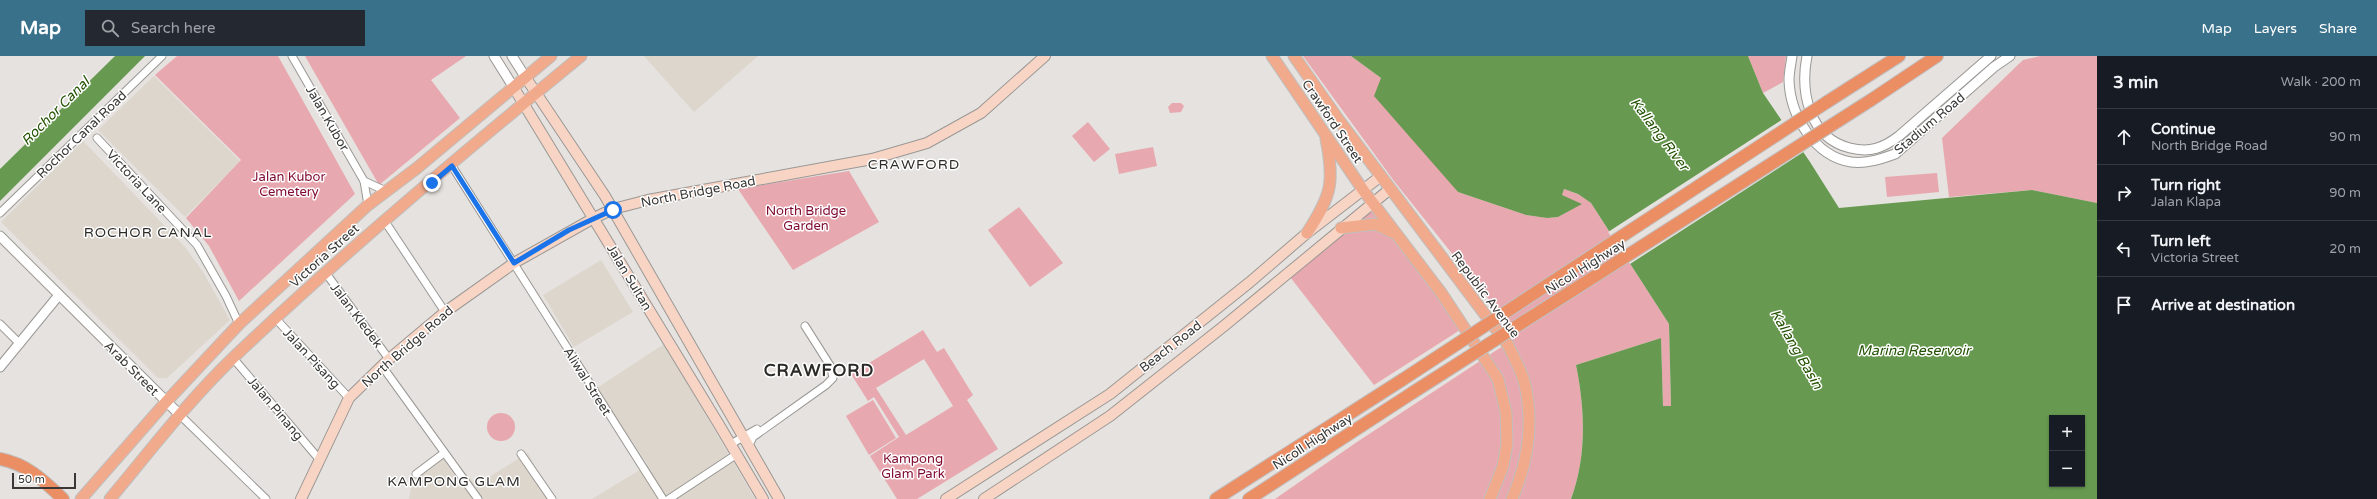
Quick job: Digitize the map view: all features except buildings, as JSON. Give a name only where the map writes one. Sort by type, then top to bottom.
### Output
[{"type":"highway","name":"Nicoll Highway","points":[[1216,499],[1402,380],[1899,56]]},
{"type":"highway","name":"Nicoll Highway","points":[[1249,499],[1412,392],[1871,100],[1937,56]]},
{"type":"highway","points":[[0,459],[16,463],[30,470],[62,499]]},
{"type":"main road","name":"Victoria Street","points":[[81,499],[166,402],[239,324],[368,205],[514,88],[551,56]]},
{"type":"main road","name":"Victoria Street","points":[[110,499],[180,415],[233,358],[325,272],[384,220],[452,166],[581,56]]},
{"type":"main road","name":"North Bridge Road","points":[[301,499],[349,398],[385,362],[445,312],[514,263],[594,218],[613,210],[648,200],[872,159],[927,143],[981,113],[1045,56]]},
{"type":"main road","name":"Crawford Street","points":[[1272,56],[1363,190],[1373,201]]},
{"type":"main road","name":"Crawford Street","points":[[1294,56],[1338,119],[1390,188]]},
{"type":"main road","name":"Jalan Sultan","points":[[526,78],[613,210],[779,499]]},
{"type":"main road","name":"Jalan Sultan","points":[[514,88],[731,444],[762,499]]},
{"type":"main road","points":[[1307,233],[1324,206],[1330,190],[1330,166],[1324,133]]},
{"type":"main road","name":"Beach Road","points":[[946,499],[1110,394],[1245,286],[1307,233],[1381,176]]},
{"type":"main road","name":"Beach Road","points":[[984,499],[1110,416],[1224,326],[1390,188]]},
{"type":"main road","name":"Republic Avenue","points":[[1390,188],[1508,345],[1524,383],[1529,411],[1529,445],[1522,475],[1512,499]]},
{"type":"main road","points":[[1373,201],[1442,294],[1498,379],[1506,412],[1507,444],[1503,466],[1490,499]]},
{"type":"main road","points":[[1341,228],[1374,224],[1400,237]]},
{"type":"main road","points":[[1317,226],[1326,229],[1329,238]]},
{"type":"street","name":"Rochor Canal Road","points":[[0,213],[162,56]]},
{"type":"street","name":"Jalan Kubor","points":[[292,56],[364,181],[368,205]]},
{"type":"street","name":"Jalan Sultan","points":[[494,56],[514,88]]},
{"type":"street","name":"Jalan Sultan","points":[[512,56],[526,78]]},
{"type":"street","name":"Stadium Road","points":[[1792,56],[1789,80],[1792,100],[1804,128],[1819,147],[1834,158],[1852,162],[1876,161],[1895,154],[1994,67],[2010,56]]},
{"type":"street","name":"Stadium Road","points":[[1807,56],[1804,70],[1806,97],[1814,121],[1830,140],[1841,146],[1871,150],[1886,146],[1899,136],[1991,56]]},
{"type":"street","name":"Victoria Lane","points":[[96,138],[197,245],[211,268],[239,324]]},
{"type":"street","name":"Aliwal Street","points":[[452,166],[663,499]]},
{"type":"street","points":[[364,181],[386,191]]},
{"type":"street","points":[[384,220],[445,312]]},
{"type":"street","name":"Arab Street","points":[[0,236],[166,402],[266,499]]},
{"type":"street","name":"Jalan Kledek","points":[[325,272],[444,453],[478,499]]},
{"type":"street","points":[[0,367],[59,295]]},
{"type":"street","name":"Jalan Pisang","points":[[276,319],[349,398]]},
{"type":"street","points":[[0,324],[20,344]]},
{"type":"street","points":[[748,447],[753,436],[778,417],[826,385],[833,378],[831,367],[805,326]]},
{"type":"street","name":"Jalan Pinang","points":[[233,358],[319,459]]},
{"type":"street","points":[[731,444],[775,417],[778,417]]},
{"type":"street","points":[[416,474],[444,453]]},
{"type":"street","points":[[521,454],[552,499]]},
{"type":"street","points":[[668,499],[737,454]]},
{"type":"shaded area","points":[[644,56],[758,56],[694,112]]},
{"type":"shaded area","points":[[154,76],[240,161],[185,217],[98,130]]},
{"type":"shaded area","points":[[83,141],[185,247],[203,272],[230,320],[167,378],[158,378],[1,222]]},
{"type":"shaded area","points":[[601,260],[633,312],[574,347],[543,295]]},
{"type":"shaded area","points":[[664,344],[755,499],[592,499],[648,465],[597,388]]},
{"type":"shaded area","points":[[444,448],[476,485],[528,453],[552,499],[409,499],[412,484]]},
{"type":"green space","name":"Jalan Kubor Cemetery","points":[[177,56],[278,56],[355,194],[239,301],[209,246],[186,218],[241,160],[155,75]]},
{"type":"green space","name":"Jalan Kubor Cemetery","points":[[305,56],[466,56],[431,80],[460,118],[379,185]]},
{"type":"green space","points":[[1303,56],[1351,56],[1381,78],[1458,192],[1526,215],[1547,218],[1558,217],[1581,204],[1561,195],[1564,189],[1578,194],[1591,203],[1669,324],[1671,406],[1663,406],[1661,338],[1576,365],[1583,415],[1583,432],[1580,466],[1571,499],[1275,499],[1354,444],[1518,336],[1394,181]]},
{"type":"green space","points":[[1748,56],[1786,56],[1783,82],[1763,93]]},
{"type":"green space","points":[[2040,56],[2097,56],[2097,203],[2032,190],[1949,197],[1942,138],[2023,60]]},
{"type":"green space","points":[[1172,103],[1181,103],[1184,106],[1181,112],[1170,113],[1168,107]]},
{"type":"green space","points":[[1088,122],[1110,149],[1094,162],[1072,136]]},
{"type":"green space","points":[[1153,147],[1157,166],[1119,174],[1115,154]]},
{"type":"green space","name":"North Bridge Garden","points":[[849,171],[879,222],[793,270],[738,189]]},
{"type":"green space","points":[[1937,173],[1939,192],[1887,197],[1885,177]]},
{"type":"green space","points":[[1373,201],[1460,330],[1374,385],[1287,273]]},
{"type":"green space","points":[[1019,207],[1063,263],[1030,287],[988,230]]},
{"type":"green space","name":"Kampong Glam Park","points":[[923,330],[937,352],[944,348],[973,395],[967,400],[998,449],[917,499],[897,499],[870,456],[899,437],[874,397],[868,401],[851,374]],"holes":[[[924,359],[953,406],[906,435],[876,388]]]},
{"type":"green space","points":[[873,400],[896,438],[869,455],[846,416]]},
{"type":"green space","points":[[501,413],[511,417],[515,427],[511,437],[501,441],[491,437],[487,427],[491,417]]},
{"type":"water","points":[[115,56],[145,56],[0,201],[0,169]]},
{"type":"water","name":"Marina Reservoir","points":[[1351,56],[1748,56],[1763,93],[1839,208],[2032,190],[2097,203],[2097,499],[1571,499],[1580,466],[1583,432],[1583,415],[1576,365],[1661,338],[1663,406],[1671,406],[1669,324],[1591,203],[1578,194],[1564,189],[1562,195],[1582,204],[1558,217],[1547,218],[1526,215],[1458,192],[1374,96],[1381,78]]},
{"type":"pier","points":[[1783,119],[1805,151],[1630,264],[1608,232]]},
{"type":"district","name":"CRAWFORD","points":[[914,164]]},
{"type":"district","name":"ROCHOR CANAL","points":[[148,232]]},
{"type":"district","name":"CRAWFORD","points":[[819,370]]},
{"type":"district","name":"KAMPONG GLAM","points":[[454,481]]},
{"type":"route","points":[[432,183],[452,166],[514,263],[569,230],[613,210]]},
{"type":"water label","name":"Rochor Canal","points":[[55,111]]},
{"type":"water label","name":"Kallang River","points":[[1660,134]]},
{"type":"water label","name":"Kallang Basin","points":[[1797,349]]}]
